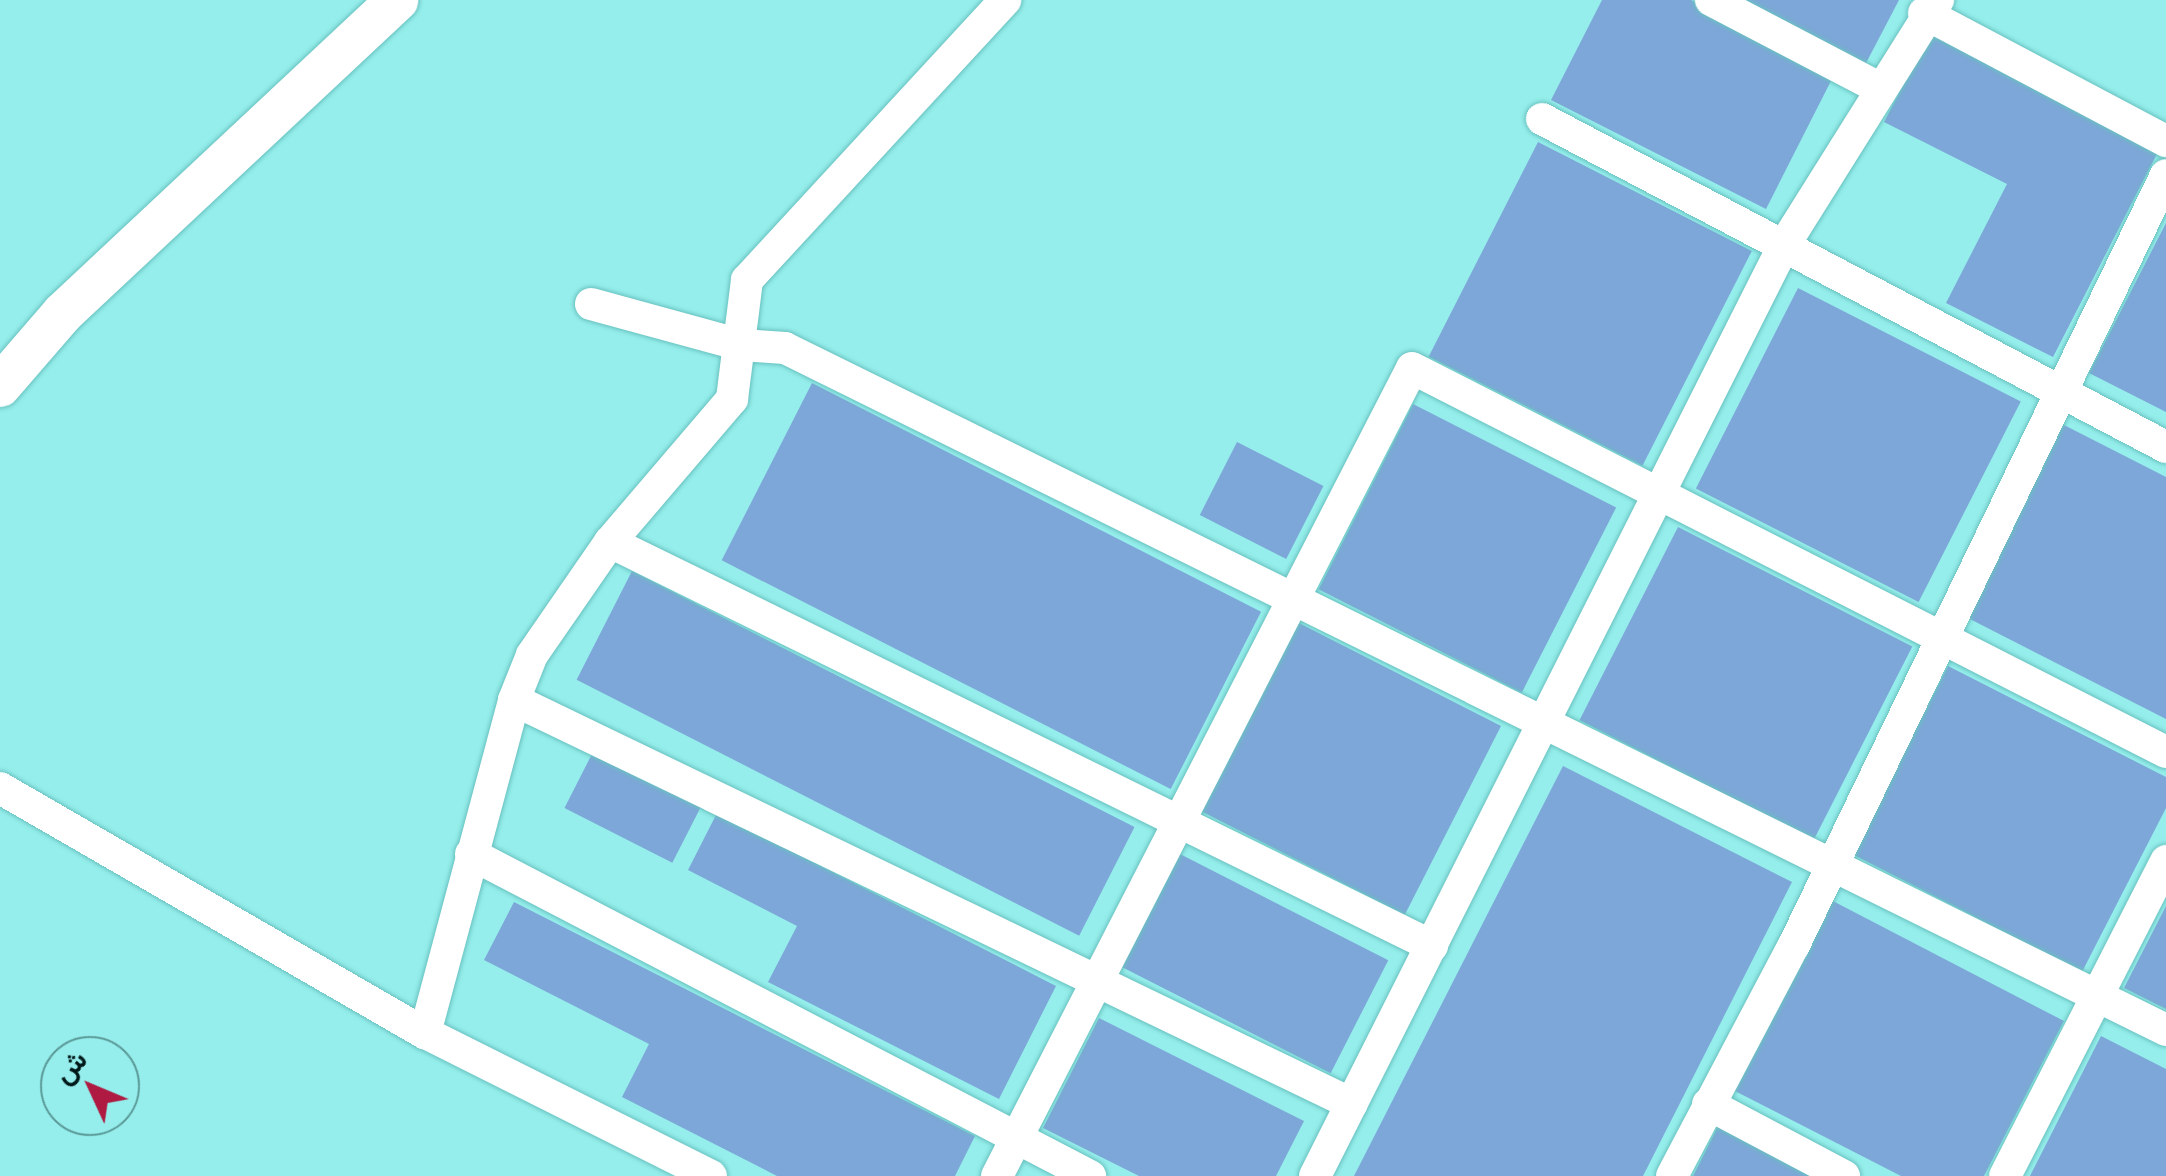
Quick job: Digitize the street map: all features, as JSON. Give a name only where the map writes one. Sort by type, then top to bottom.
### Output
[{"type":"main road","points":[[0,386],[63,314],[397,0]]},
{"type":"street","points":[[425,1032],[470,854],[514,700],[532,655],[610,542],[732,400],[747,280],[1004,0]]},
{"type":"street","points":[[1711,0],[1881,89]]},
{"type":"street","points":[[1315,1176],[1783,248],[1931,7],[2166,142]]},
{"type":"street","points":[[1542,119],[2057,394],[2166,446]]},
{"type":"street","points":[[1672,1176],[1830,864],[2166,175]]},
{"type":"street","points":[[591,304],[741,345],[784,348],[2166,1030]]},
{"type":"street","points":[[997,1176],[1412,368],[1939,640],[2166,752]]},
{"type":"street","points":[[610,542],[1432,946]]},
{"type":"street","points":[[514,700],[1352,1104]]},
{"type":"street","points":[[0,788],[425,1032],[711,1176]]},
{"type":"street","points":[[470,854],[1090,1176]]},
{"type":"street","points":[[2005,1176],[2166,861]]},
{"type":"street","points":[[1708,1104],[1844,1176]]},
{"type":"building","points":[[1602,0],[1691,0],[1835,73],[1766,209],[1551,100]]},
{"type":"building","points":[[1737,0],[1899,0],[1865,65]]},
{"type":"building","points":[[1931,31],[2160,148],[2053,357],[1946,303],[2007,184],[1884,122]]},
{"type":"building","points":[[1538,142],[1752,251],[1642,466],[1429,357]]},
{"type":"building","points":[[2166,223],[2166,412],[2089,373]]},
{"type":"building","points":[[1798,288],[2021,401],[1919,602],[1696,488]]},
{"type":"building","points":[[812,383],[1261,612],[1171,789],[722,560]]},
{"type":"building","points":[[1413,404],[1616,508],[1522,693],[1319,589]]},
{"type":"building","points":[[2062,424],[2166,477],[2166,719],[1964,616]]},
{"type":"building","points":[[1237,442],[1323,486],[1286,559],[1200,515]]},
{"type":"building","points":[[1678,527],[1912,646],[1814,840],[1579,720]]},
{"type":"building","points":[[632,571],[1135,827],[1079,936],[577,680]]},
{"type":"building","points":[[1297,622],[1501,726],[1405,915],[1201,811]]},
{"type":"building","points":[[1948,666],[2166,777],[2166,808],[2082,972],[1852,854]]},
{"type":"building","points":[[594,750],[702,805],[672,863],[564,808]]},
{"type":"building","points":[[1563,766],[1792,882],[1643,1176],[1354,1176]]},
{"type":"building","points":[[717,813],[1056,986],[999,1099],[768,982],[797,926],[688,870]]},
{"type":"building","points":[[1178,853],[1388,960],[1331,1073],[1120,966]]},
{"type":"building","points":[[1829,899],[2064,1021],[1984,1176],[1901,1176],[1731,1089]]},
{"type":"building","points":[[514,902],[975,1136],[955,1176],[777,1176],[622,1097],[649,1044],[484,960]]},
{"type":"building","points":[[2166,906],[2166,1009],[2124,988]]},
{"type":"building","points":[[1099,1018],[1304,1121],[1276,1176],[1139,1176],[1043,1128]]},
{"type":"building","points":[[2101,1036],[2166,1069],[2166,1176],[2030,1176]]},
{"type":"building","points":[[1719,1124],[1820,1176],[1693,1176]]}]
